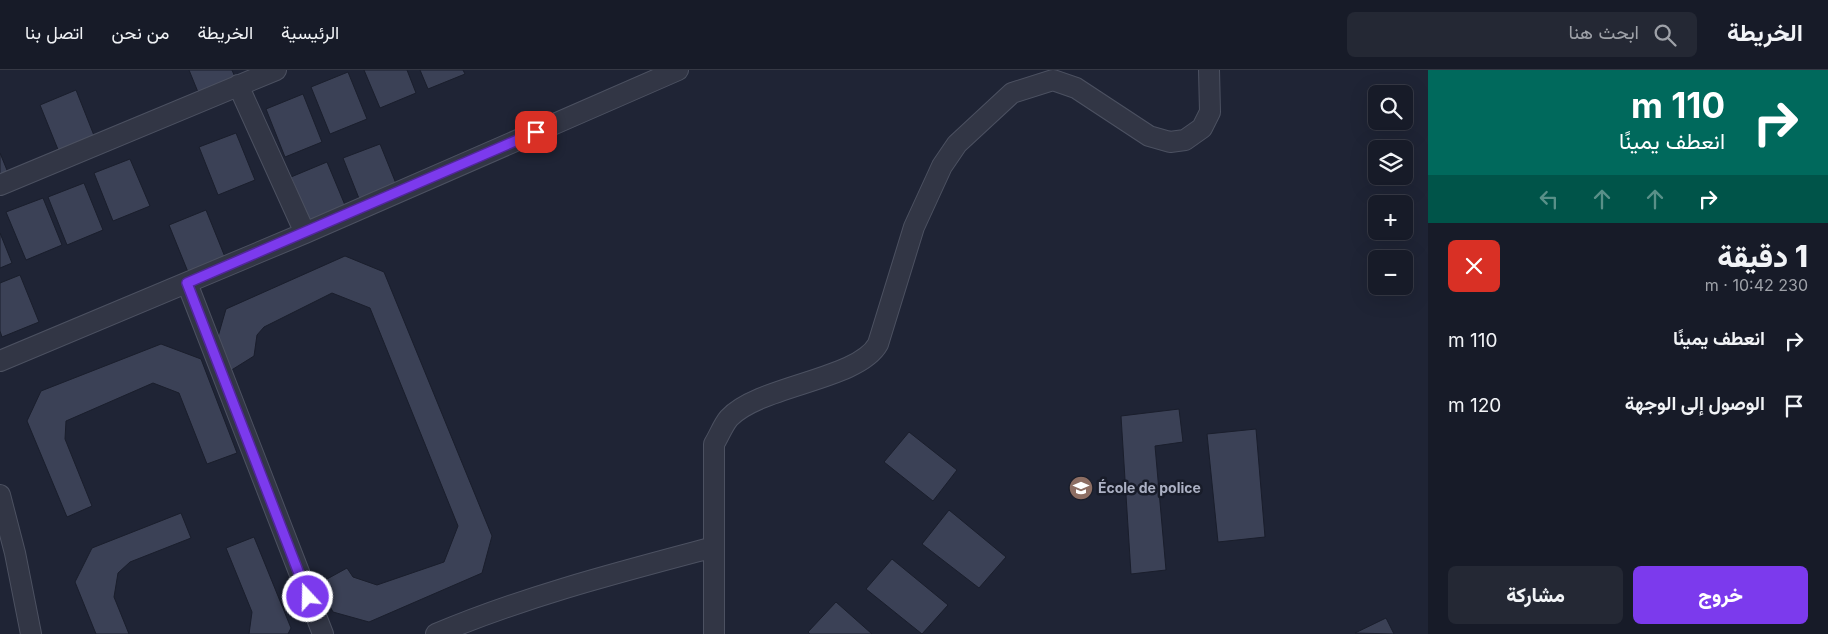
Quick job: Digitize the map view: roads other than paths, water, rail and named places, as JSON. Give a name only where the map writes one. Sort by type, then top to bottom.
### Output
[{"type":"street","points":[[0,185],[276,70]]},
{"type":"street","points":[[0,362],[305,233],[678,70]]},
{"type":"street","points":[[714,634],[714,444],[729,418],[746,405],[855,363],[873,353],[878,344],[914,227],[942,166],[957,144],[1012,93],[1053,80],[1076,88],[1149,136],[1170,142],[1185,140],[1202,128],[1210,112],[1209,70]]},
{"type":"street","points":[[238,85],[305,233]]},
{"type":"street","points":[[187,283],[323,634]]},
{"type":"street","points":[[0,494],[15,553],[31,634]]},
{"type":"street","points":[[436,634],[484,614],[591,580],[714,548]]},
{"type":"place","name":"École de police","points":[[1081,488]]}]
